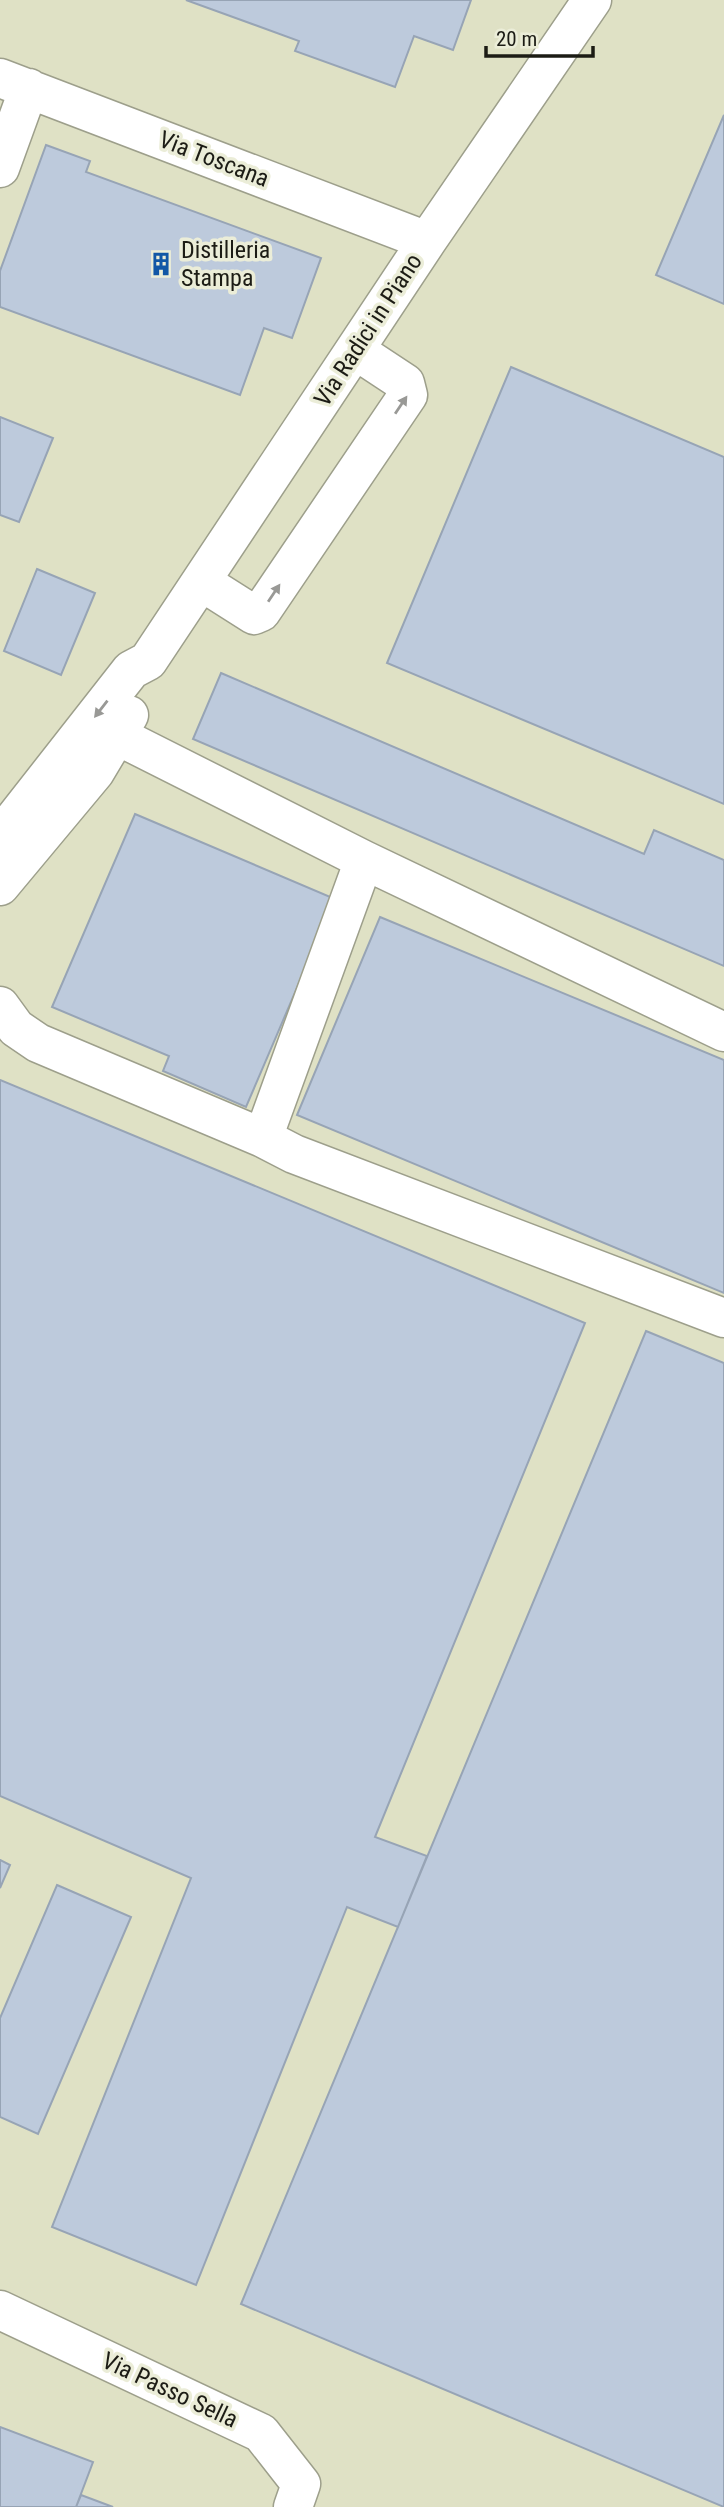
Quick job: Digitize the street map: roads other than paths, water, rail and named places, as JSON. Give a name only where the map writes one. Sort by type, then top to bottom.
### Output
[{"type":"street","name":"Via Radici in Piano","points":[[148,662],[427,241],[592,0]]},
{"type":"street","name":"Via Toscana","points":[[14,83],[427,241]]},
{"type":"street","points":[[0,168],[14,83]]},
{"type":"street","points":[[202,582],[254,615],[261,612],[408,395],[405,383],[355,350]]},
{"type":"street","points":[[0,837],[131,670],[148,662],[149,676],[118,736],[70,801],[0,886]]},
{"type":"street","points":[[118,736],[364,860],[724,1032]]},
{"type":"street","points":[[0,858],[44,808],[70,801]]},
{"type":"street","points":[[263,1138],[364,860]]},
{"type":"street","points":[[0,1006],[16,1028],[38,1043],[331,1169],[724,1318]]},
{"type":"street","name":"Via Passo Sella","points":[[0,2310],[261,2433],[301,2484],[293,2507]]},
{"type":"place","name":"Distilleria Stampa","points":[[161,264]]}]
